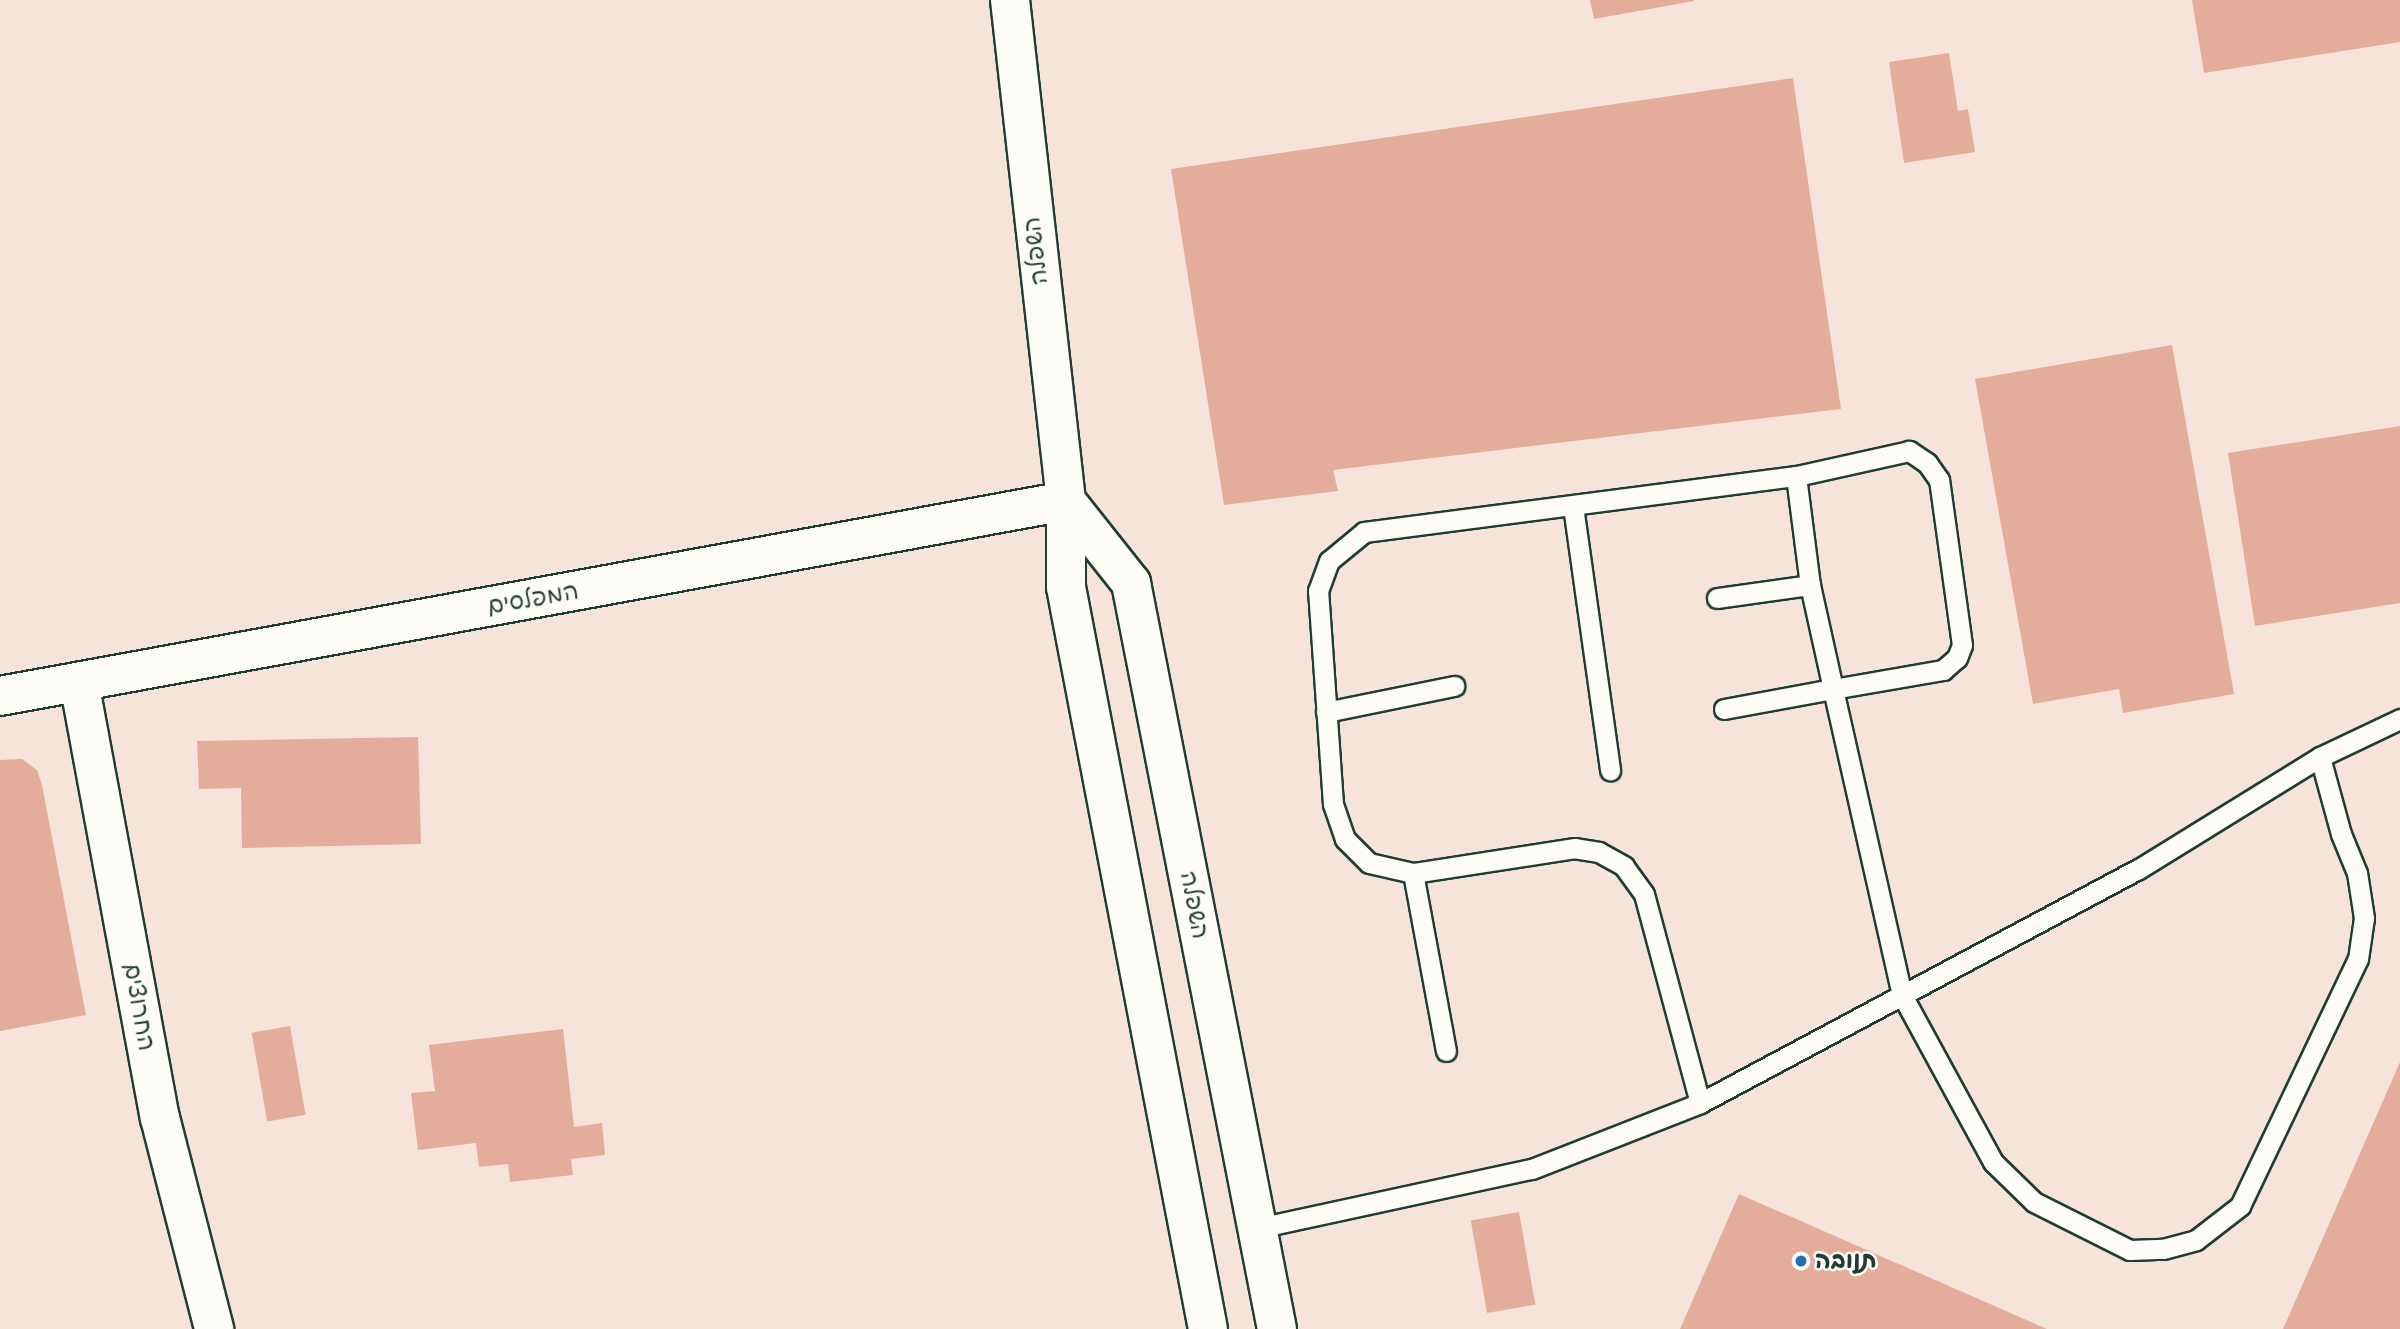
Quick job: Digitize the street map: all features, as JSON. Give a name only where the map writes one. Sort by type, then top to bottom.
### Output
[{"type":"street","name":"השפלה","points":[[1010,0],[1066,501],[1066,587],[1208,1329]]},
{"type":"street","name":"השפלה","points":[[1066,501],[1131,583],[1277,1329]]},
{"type":"street","name":"המפלסים","points":[[0,696],[1066,501]]},
{"type":"street","name":"החרוצים","points":[[79,682],[160,1118],[214,1329]]},
{"type":"lane","points":[[1700,1103],[1644,894],[1624,866],[1599,852],[1575,848],[1413,873],[1369,863],[1345,838],[1334,804],[1318,591],[1329,561],[1364,532],[1796,476],[1909,451],[1939,480],[1962,645],[1957,658],[1943,670],[1724,709]]},
{"type":"lane","points":[[1796,476],[1810,585],[1902,995],[1993,1162],[2034,1202],[2130,1250],[2163,1249],[2196,1240],[2241,1206],[2358,959],[2364,918],[2357,873],[2341,834],[2320,757]]},
{"type":"lane","points":[[1573,506],[1610,769]]},
{"type":"lane","points":[[1717,598],[1810,585]]},
{"type":"lane","points":[[1326,712],[1454,686]]},
{"type":"lane","points":[[1258,1228],[1532,1169],[1700,1103],[2137,870],[2320,757],[2400,719]]},
{"type":"lane","points":[[1413,873],[1446,1051]]},
{"type":"shaded area","points":[[0,0],[2400,0],[2400,1329],[0,1329]]},
{"type":"building","points":[[1590,0],[1694,0],[1694,1],[1594,19]]},
{"type":"building","points":[[2192,0],[2400,0],[2400,42],[2204,73]]},
{"type":"building","points":[[1949,53],[1958,111],[1968,109],[1975,152],[1904,163],[1889,62]]},
{"type":"building","points":[[1793,78],[1841,409],[1333,470],[1338,491],[1224,505],[1171,169]]},
{"type":"building","points":[[2172,345],[2234,694],[2123,713],[2119,689],[2033,704],[1975,379]]},
{"type":"building","points":[[2400,426],[2400,603],[2255,626],[2228,453]]},
{"type":"building","points":[[418,737],[421,844],[242,848],[241,788],[199,789],[197,741]]},
{"type":"building","points":[[22,759],[37,770],[42,785],[86,1015],[0,1031],[0,760]]},
{"type":"building","points":[[290,1026],[306,1115],[267,1121],[252,1033]]},
{"type":"building","points":[[563,1029],[574,1127],[602,1123],[605,1155],[571,1159],[573,1175],[510,1182],[508,1164],[479,1167],[476,1143],[418,1150],[411,1093],[435,1091],[429,1045]]},
{"type":"building","points":[[2400,1062],[2400,1329],[2283,1329]]},
{"type":"building","name":"תנובה","points":[[1739,1194],[2047,1329],[1680,1329]]},
{"type":"building","points":[[1519,1212],[1535,1305],[1487,1313],[1471,1221]]},
{"type":"place","name":"תנובה","points":[[1801,1261]]}]
